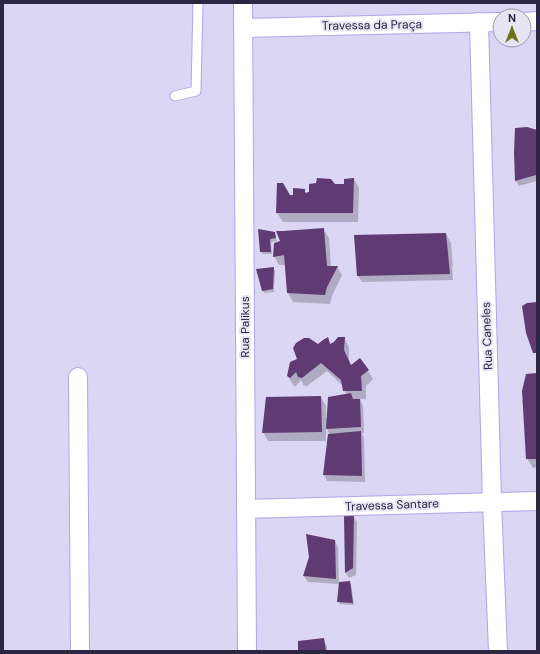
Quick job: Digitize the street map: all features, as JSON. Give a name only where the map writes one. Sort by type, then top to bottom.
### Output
[{"type":"street","name":"Rua Palikus","points":[[243,3],[247,651]]},
{"type":"street","name":"Rua Caneles","points":[[479,22],[492,502],[498,651]]},
{"type":"street","name":"Travessa da Praça","points":[[243,28],[492,22]]},
{"type":"street","points":[[78,377],[80,651]]},
{"type":"street","name":"Travessa Santare","points":[[246,509],[537,501]]},
{"type":"lane","points":[[175,96],[196,91],[198,3]]},
{"type":"building","points":[[527,127],[537,130],[536,175],[515,181],[515,128]]},
{"type":"building","points":[[317,178],[331,179],[335,184],[344,184],[344,179],[354,178],[353,213],[276,213],[277,183],[283,183],[290,195],[293,195],[293,188],[305,189],[305,193],[309,192],[309,184],[316,183]]},
{"type":"building","points":[[324,228],[327,266],[338,266],[327,287],[325,295],[287,293],[284,255],[273,257],[274,243],[280,241],[276,231]]},
{"type":"building","points":[[258,229],[275,232],[276,238],[270,239],[271,252],[260,252]]},
{"type":"building","points":[[446,233],[450,274],[357,276],[354,235]]},
{"type":"building","points":[[274,267],[273,289],[262,291],[256,269]]},
{"type":"building","points":[[537,302],[537,353],[533,353],[526,333],[522,306],[527,303]]},
{"type":"building","points":[[328,337],[330,344],[338,337],[345,337],[344,350],[351,365],[360,358],[369,370],[361,376],[362,391],[343,391],[341,380],[321,363],[302,378],[298,377],[296,372],[290,378],[287,376],[290,362],[297,359],[293,348],[296,343],[304,338],[309,338],[318,344]]},
{"type":"building","points":[[537,373],[537,459],[526,459],[522,391],[526,374]]},
{"type":"building","points":[[351,393],[353,399],[360,399],[361,427],[326,429],[328,397]]},
{"type":"building","points":[[321,396],[322,432],[262,433],[266,397]]},
{"type":"building","points":[[361,431],[362,476],[323,475],[328,434]]},
{"type":"building","points":[[354,515],[353,568],[345,573],[344,516]]},
{"type":"building","points":[[306,534],[335,540],[336,579],[303,576],[309,557]]},
{"type":"building","points":[[350,581],[353,603],[337,602],[339,582]]},
{"type":"building","points":[[324,638],[326,651],[298,651],[298,641]]}]
